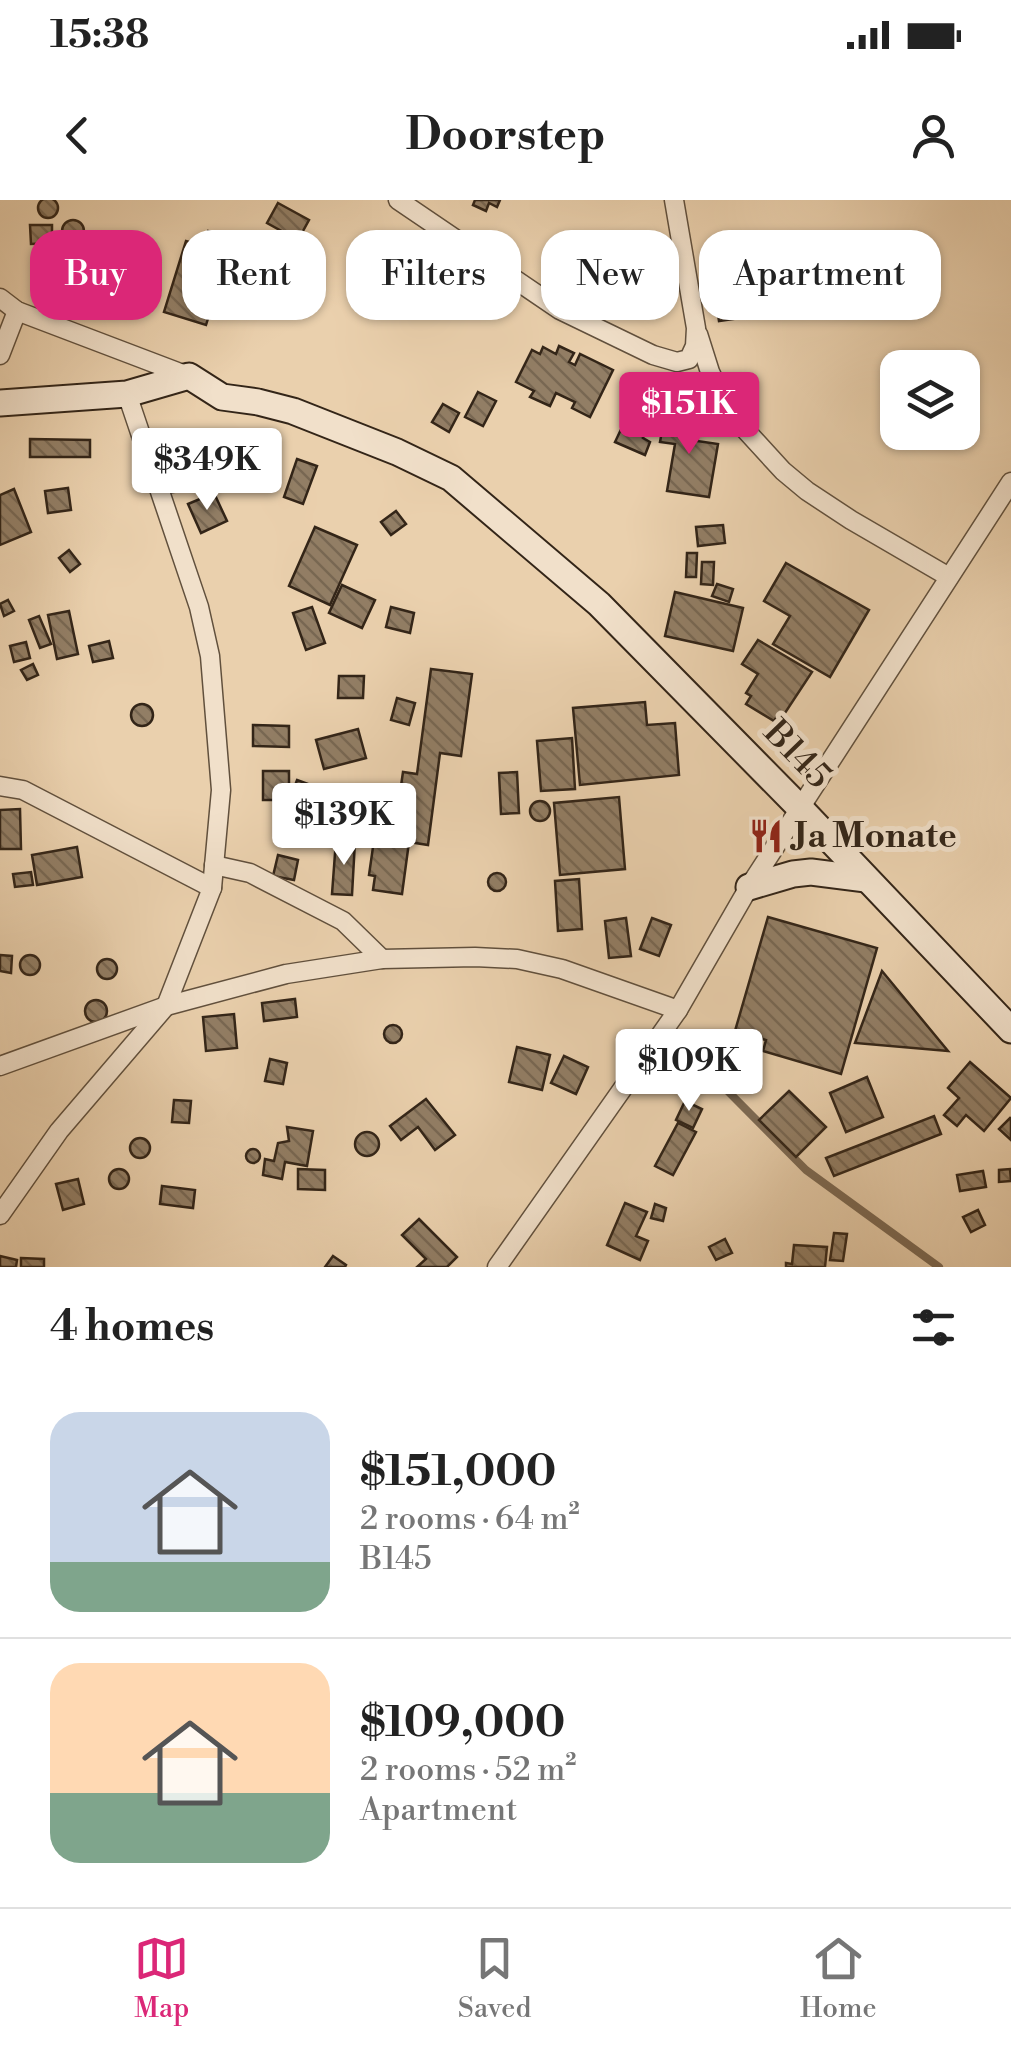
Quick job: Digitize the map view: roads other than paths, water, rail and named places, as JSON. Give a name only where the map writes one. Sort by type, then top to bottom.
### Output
[{"type":"main road","points":[[0,403],[127,394],[189,376]]},
{"type":"main road","name":"B145","points":[[189,376],[222,397],[294,411],[451,478],[599,604],[1011,1030]]},
{"type":"main road","points":[[748,887],[811,872],[866,879]]},
{"type":"street","points":[[398,200],[560,310],[653,356],[677,362],[689,359],[696,328]]},
{"type":"street","points":[[674,200],[696,328],[710,372],[738,423],[782,472],[806,491],[949,577]]},
{"type":"street","points":[[0,298],[17,311],[189,376]]},
{"type":"street","points":[[0,356],[17,311]]},
{"type":"street","points":[[0,1215],[60,1131],[166,1006],[212,888],[220,790],[210,656],[198,607],[127,394]]},
{"type":"street","points":[[497,1267],[678,1010],[748,887],[1011,482]]},
{"type":"street","points":[[0,786],[22,790],[212,888]]},
{"type":"street","points":[[214,865],[250,874],[343,920],[382,959]]},
{"type":"street","points":[[0,1066],[166,1006],[286,974],[382,959],[517,959],[562,969],[678,1010]]},
{"type":"waterway","points":[[688,1051],[806,1170],[939,1267]]},
{"type":"place","name":"Ja Monate","points":[[766,836]]}]
